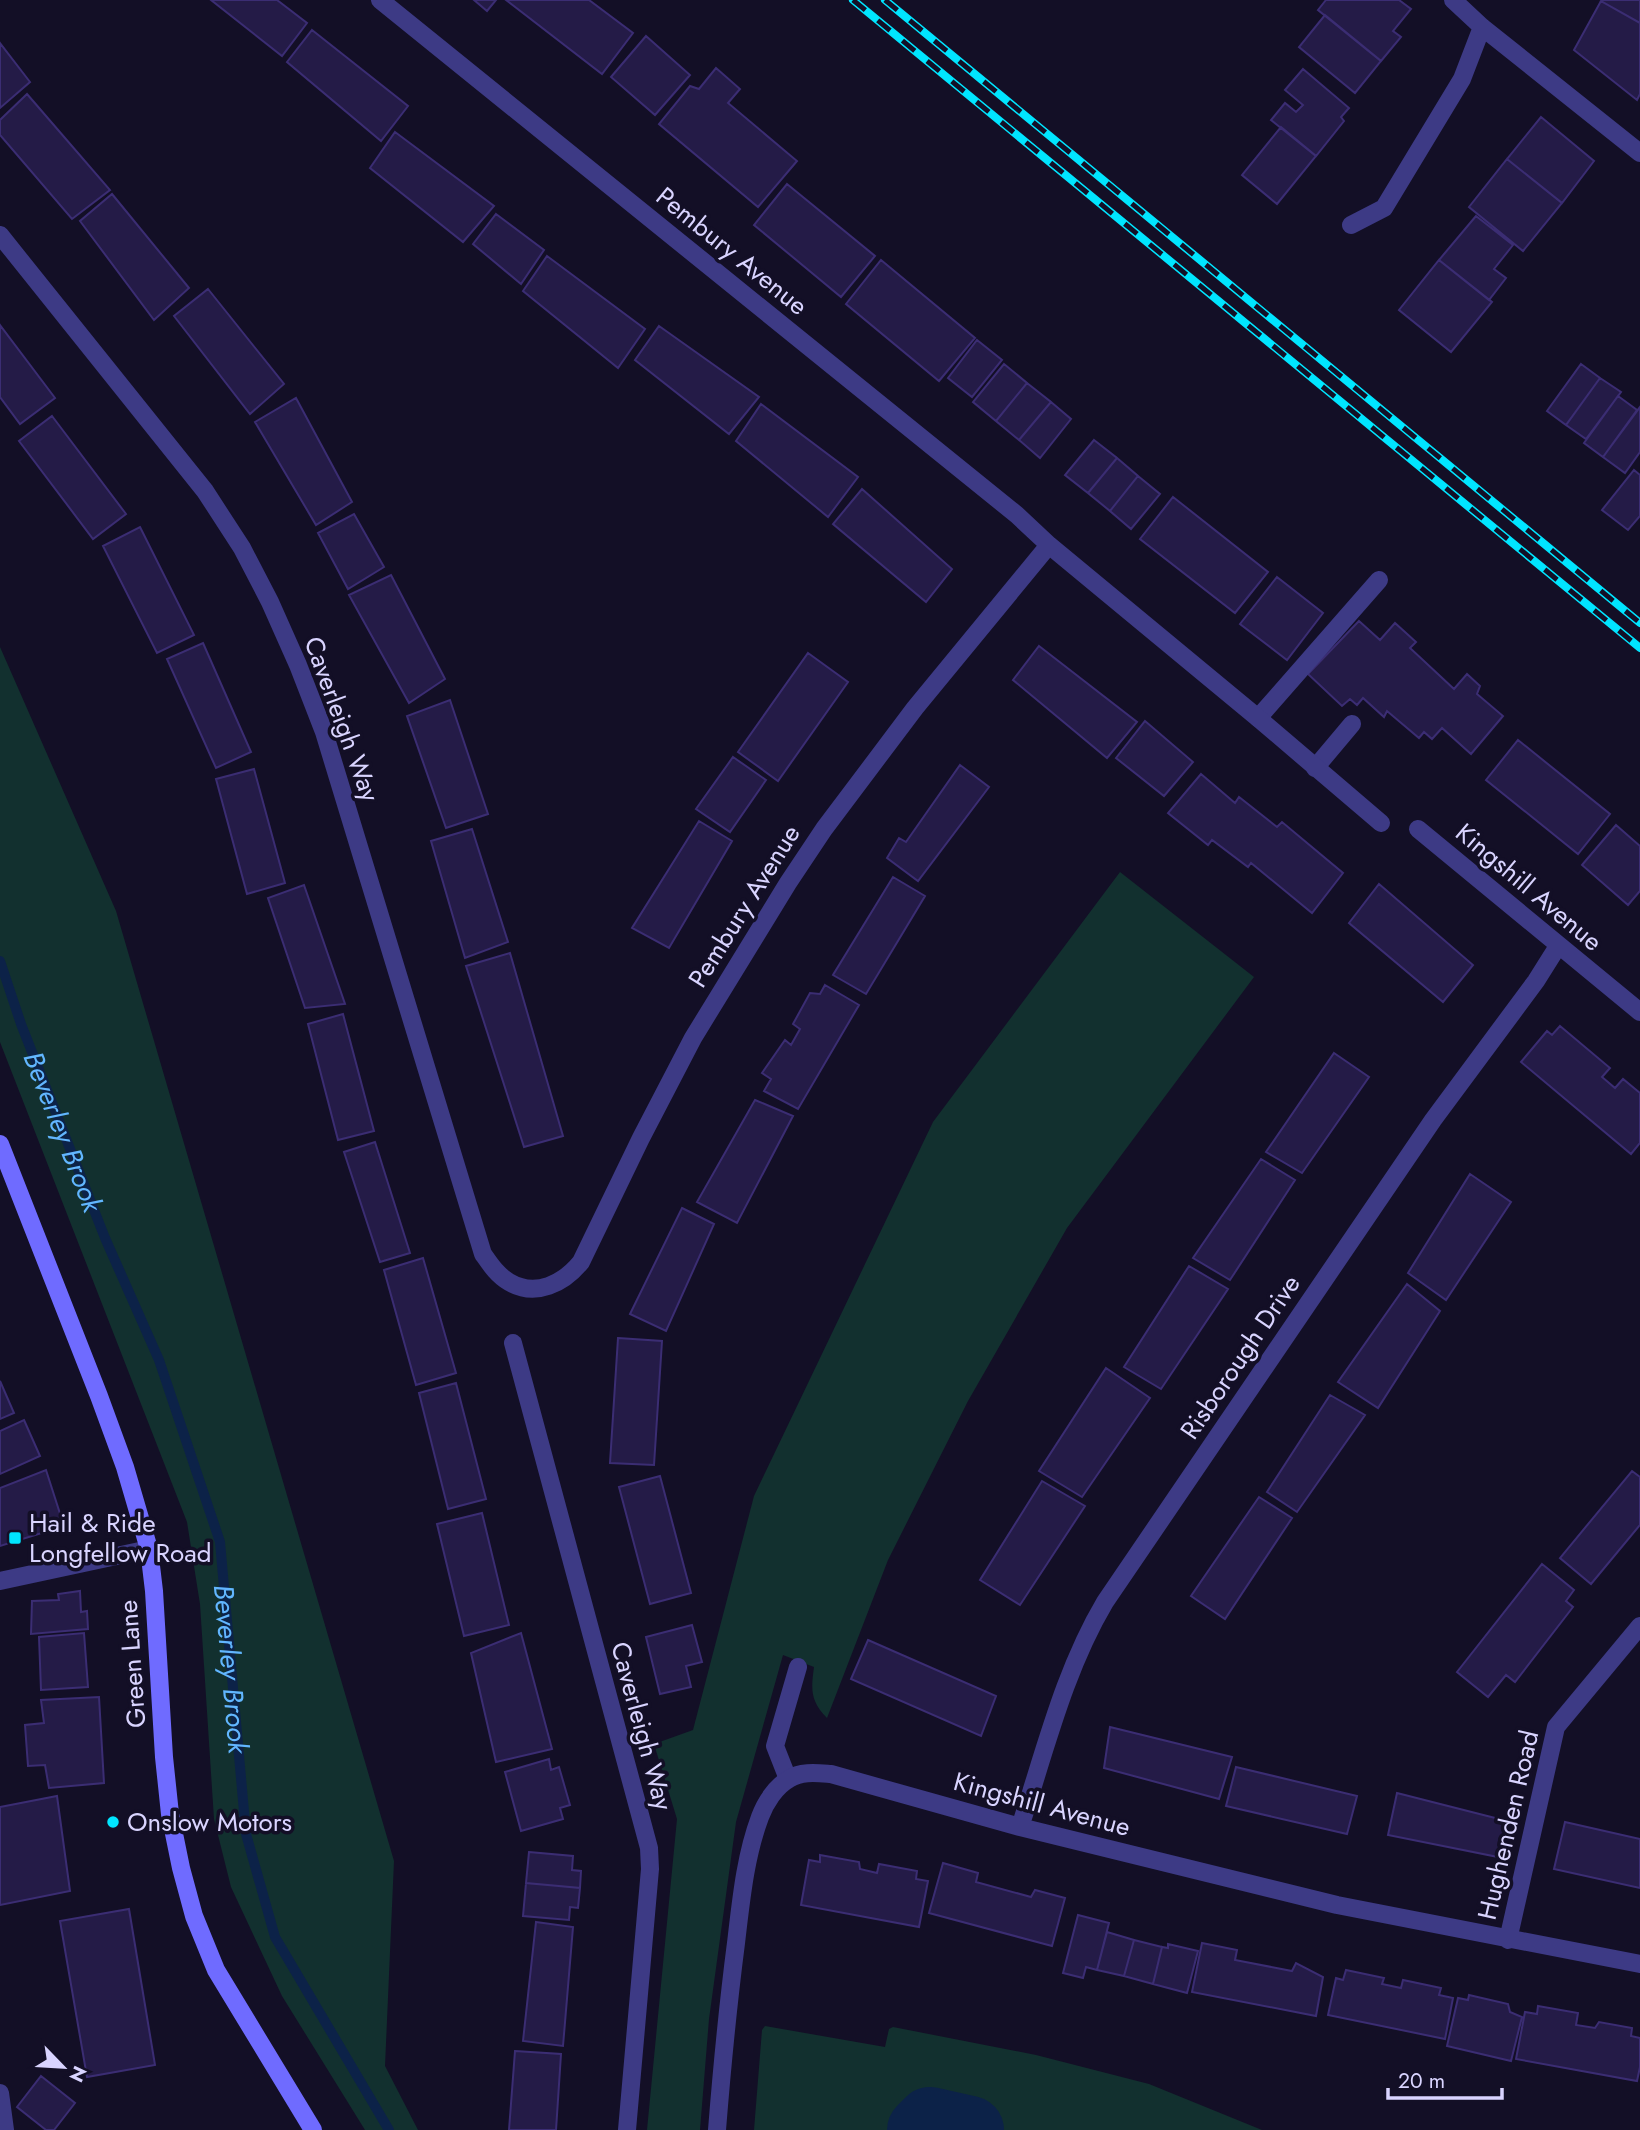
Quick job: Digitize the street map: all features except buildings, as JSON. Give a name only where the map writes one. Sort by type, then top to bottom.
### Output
[{"type":"street","name":"Pembury Avenue","points":[[380,0],[1006,507],[1381,823]]},
{"type":"street","points":[[1453,0],[1482,27],[1640,153]]},
{"type":"street","points":[[1350,225],[1384,208],[1462,79],[1482,27]]},
{"type":"street","name":"Caverleigh Way","points":[[0,235],[205,491],[242,548],[270,602],[324,732],[483,1254],[494,1269],[510,1283]]},
{"type":"street","name":"Pembury Avenue","points":[[510,1283],[524,1287],[553,1285],[569,1276],[581,1262],[693,1038],[788,883],[824,829],[915,708],[1049,545]]},
{"type":"street","points":[[1258,718],[1379,580]]},
{"type":"street","points":[[1315,768],[1352,724]]},
{"type":"street","name":"Kingshill Avenue","points":[[1418,829],[1640,1012]]},
{"type":"street","name":"Risborough Drive","points":[[1020,1826],[1075,1658],[1105,1602],[1433,1120],[1536,981],[1558,946]]},
{"type":"street","name":"Green Lane","points":[[0,1144],[125,1467],[149,1549],[170,1814],[194,1916],[216,1970],[313,2130]]},
{"type":"street","name":"Caverleigh Way","points":[[513,1343],[649,1848],[650,1870],[627,2130]]},
{"type":"street","points":[[0,1581],[149,1549]]},
{"type":"street","name":"Hughenden Road","points":[[1508,1940],[1556,1727],[1640,1626]]},
{"type":"street","points":[[717,2130],[723,2042],[750,1848],[761,1814],[772,1794],[788,1779],[775,1746],[798,1667]]},
{"type":"street","name":"Kingshill Avenue","points":[[788,1779],[802,1773],[831,1774],[1020,1826],[1337,1905],[1640,1964]]},
{"type":"street","points":[[0,2093],[5,2130]]},
{"type":"green space","points":[[0,647],[116,911],[394,1861],[385,2066],[418,2130],[365,2130],[282,1996],[231,1887],[214,1819],[200,1604],[187,1522],[0,1042]]},
{"type":"green space","points":[[1120,872],[1254,977],[1067,1228],[968,1401],[888,1560],[827,1718],[817,1706],[813,1694],[814,1667],[783,1655],[736,1822],[709,2019],[700,2130],[647,2130],[677,1819],[654,1744],[693,1730],[754,1496],[933,1122]]},
{"type":"green space","points":[[765,2026],[885,2047],[889,2029],[893,2027],[1036,2055],[1149,2084],[1262,2130],[754,2130],[762,2030]]},
{"type":"waterway","name":"Beverley Brook","points":[[0,961],[21,1024],[105,1238],[159,1360],[220,1542],[246,1834],[275,1937],[389,2130]]},
{"type":"waterway","name":"Beverley Brook","points":[[921,2130],[930,2121],[970,2130]]},
{"type":"railway","points":[[853,0],[1640,648]]},
{"type":"railway","points":[[885,0],[1640,623]]},
{"type":"place","name":"Hail & Ride Longfellow Road","points":[[15,1538]]},
{"type":"place","name":"Onslow Motors","points":[[113,1822]]}]
